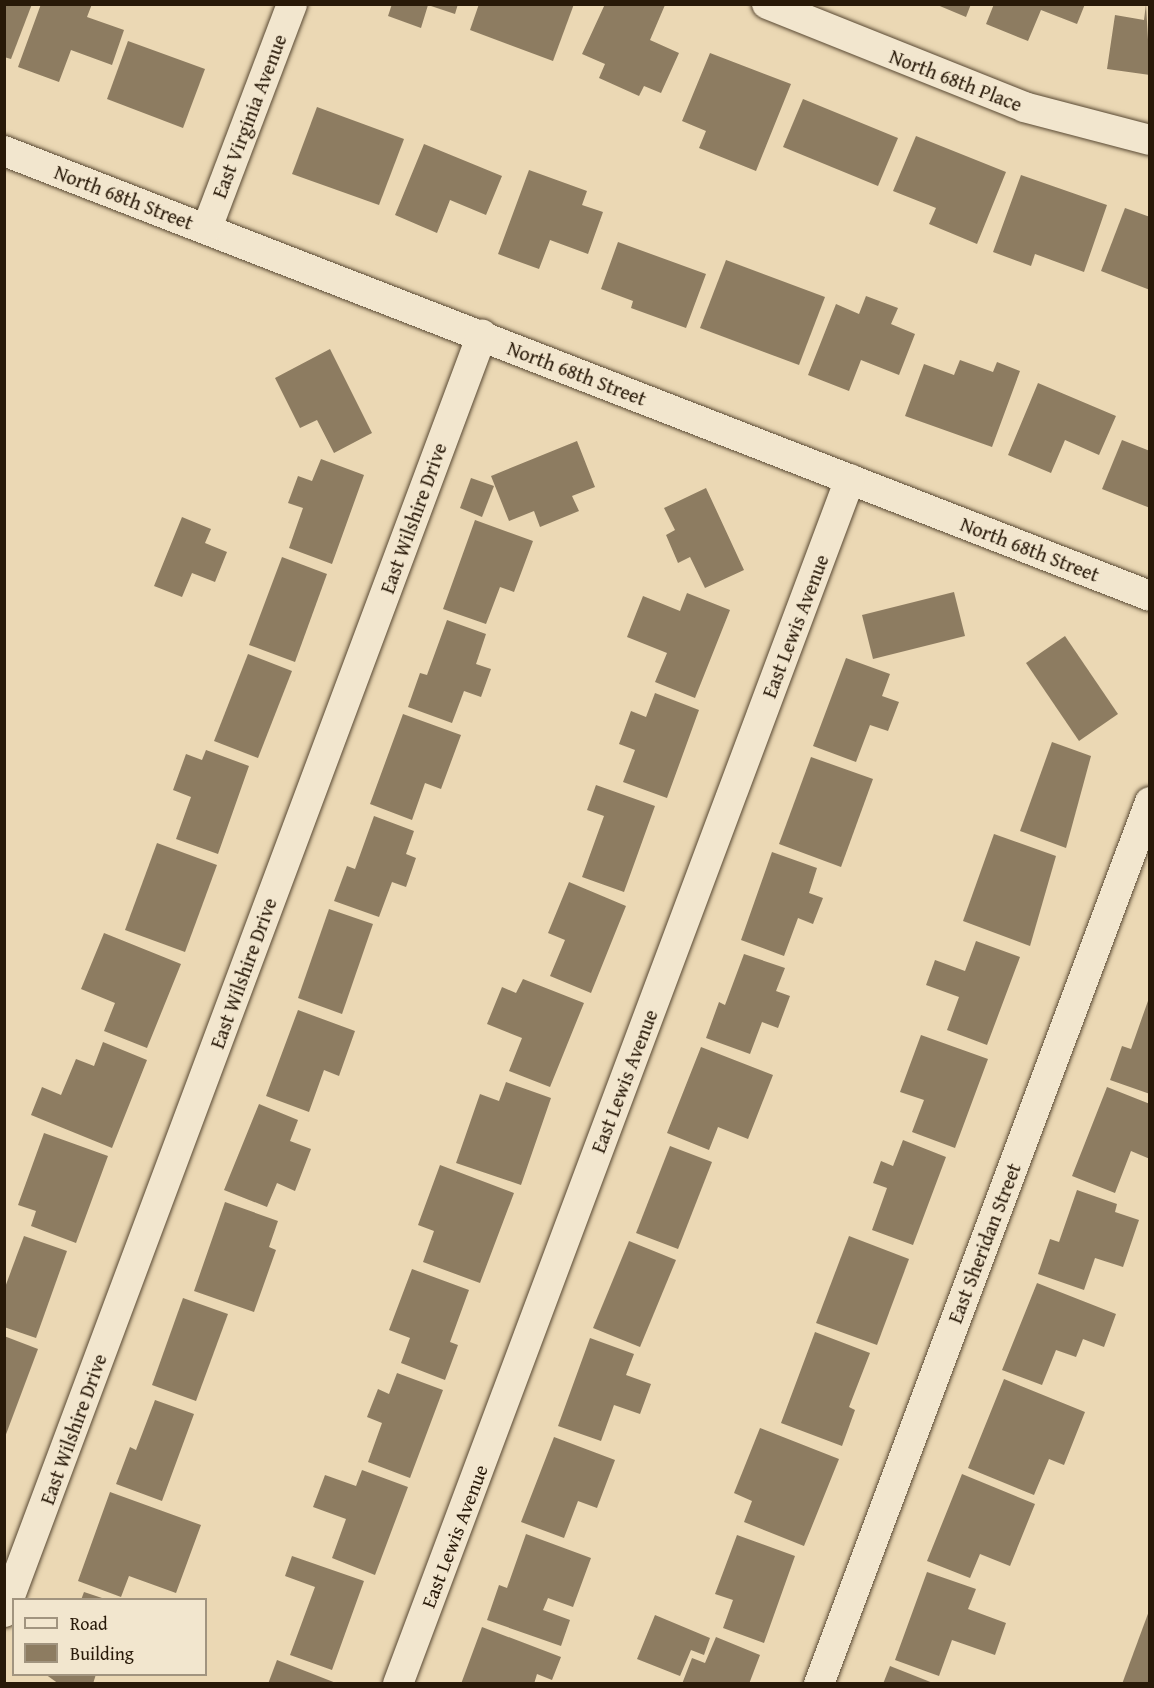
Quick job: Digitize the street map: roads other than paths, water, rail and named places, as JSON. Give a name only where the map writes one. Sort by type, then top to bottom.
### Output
[{"type":"street","name":"East Virginia Avenue","points":[[207,228],[292,4]]},
{"type":"street","name":"North 68th Place","points":[[767,4],[1024,107],[1149,140]]},
{"type":"street","name":"North 68th Street","points":[[4,151],[1149,596]]},
{"type":"street","name":"East Wilshire Drive","points":[[4,1612],[482,335]]},
{"type":"street","name":"East Lewis Avenue","points":[[398,1683],[850,479]]},
{"type":"street","name":"East Sheridan Street","points":[[819,1683],[1149,802]]}]
